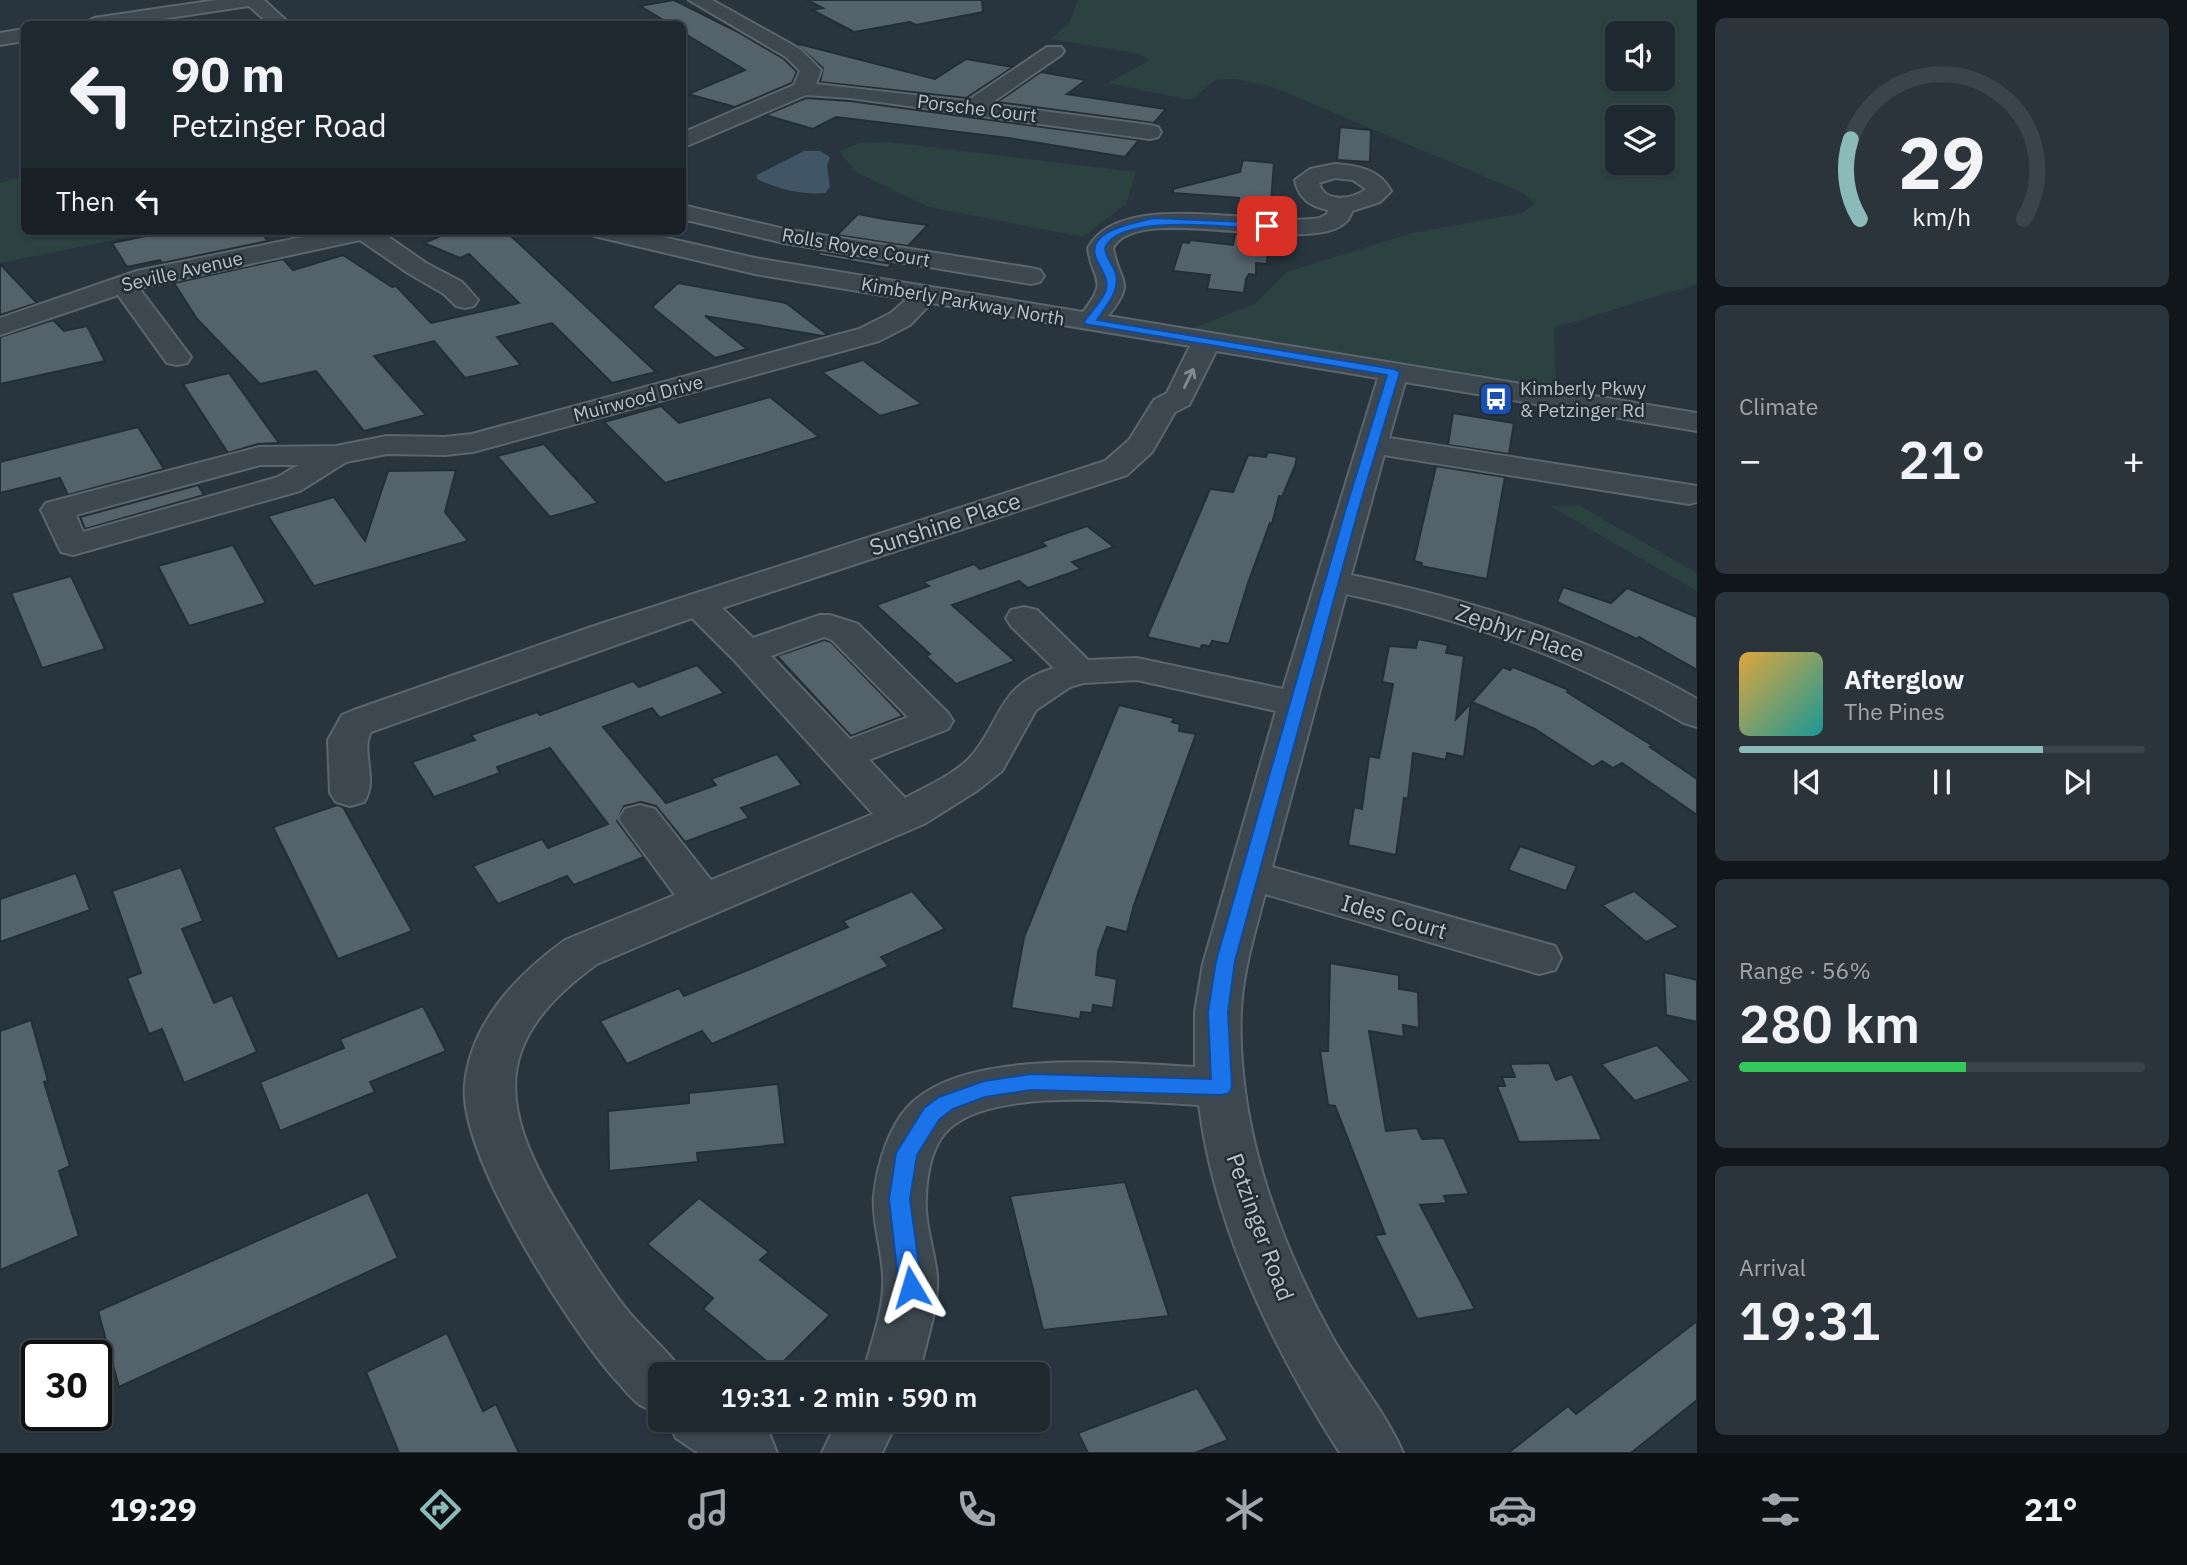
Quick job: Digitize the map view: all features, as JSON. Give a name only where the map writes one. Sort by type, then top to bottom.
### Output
[{"type":"street","points":[[113,21],[253,0],[277,21]]},
{"type":"street","points":[[686,139],[803,89],[811,70],[793,53],[698,0]]},
{"type":"street","points":[[0,39],[21,36]]},
{"type":"street","points":[[971,108],[1054,51]]},
{"type":"street","name":"Porsche Court","points":[[803,89],[850,92],[1150,132]]},
{"type":"street","points":[[1089,322],[1111,290],[1110,273],[1101,257],[1100,248],[1103,242],[1119,230],[1153,221],[1175,220],[1310,227],[1327,224],[1338,218],[1341,205]]},
{"type":"street","name":"Rolls Royce Court","points":[[686,213],[784,236],[1031,276]]},
{"type":"street","name":"Seville Avenue","points":[[0,327],[124,284],[349,235]]},
{"type":"street","points":[[372,235],[417,268],[453,288],[465,300]]},
{"type":"street","name":"Kimberly Parkway North","points":[[620,235],[755,266],[1697,422]]},
{"type":"street","points":[[124,284],[177,357]]},
{"type":"street","name":"Muirwood Drive","points":[[336,456],[289,484],[73,545],[57,510],[259,456],[336,456],[387,444],[445,446],[473,443],[869,335],[896,324],[912,311],[924,295]]},
{"type":"street","name":"Sunshine Place","points":[[350,793],[350,759],[346,740],[356,723],[699,605],[1116,468],[1141,445],[1164,406],[1179,399],[1196,340]]},
{"type":"street","name":"Petzinger Road","points":[[1374,1453],[1349,1418],[1293,1317],[1241,1188],[1229,1136],[1222,1087],[1218,1012],[1226,961],[1248,875],[1394,372]]},
{"type":"street","points":[[1372,444],[1689,494]]},
{"type":"street","name":"Zephyr Place","points":[[1332,582],[1461,610],[1540,635],[1631,677],[1697,715]]},
{"type":"street","points":[[699,605],[747,652],[900,818]]},
{"type":"street","points":[[1024,618],[1079,672]]},
{"type":"street","points":[[747,652],[820,626],[838,628],[934,721],[843,756]]},
{"type":"street","points":[[648,1374],[632,1359],[577,1288],[507,1164],[495,1124],[489,1085],[498,1046],[517,1009],[554,971],[581,952],[900,818],[964,781],[988,762],[1021,703],[1057,679],[1079,672],[1138,669],[1298,704]]},
{"type":"street","points":[[640,819],[703,901]]},
{"type":"street","name":"Ides Court","points":[[1248,875],[1539,958]]},
{"type":"street","points":[[894,1362],[911,1287],[900,1199],[905,1165],[907,1153],[931,1114],[946,1103],[984,1089],[1031,1082],[1222,1087]]},
{"type":"street","points":[[716,1432],[748,1453]]},
{"type":"street","points":[[851,1453],[862,1432]]},
{"type":"green space","points":[[1078,0],[1697,0],[1697,284],[1554,328],[1556,392],[1190,329],[1255,304],[1287,272],[1408,234],[1522,213],[1535,204],[1523,193],[1273,87],[1235,79],[1216,80],[1190,100],[1108,83],[1150,60],[1136,53],[1051,39],[1069,23]]},
{"type":"green space","points":[[888,142],[1136,172],[1126,204],[1083,237],[929,207],[856,172],[839,151],[860,143]]},
{"type":"green space","points":[[21,177],[21,235],[138,235],[0,263],[0,183]]},
{"type":"green space","points":[[1550,506],[1580,506],[1697,573],[1697,591]]},
{"type":"water","points":[[804,151],[820,151],[830,157],[827,166],[830,187],[825,193],[790,190],[757,179],[757,175]]},
{"type":"building","points":[[674,0],[738,32],[784,59],[797,72],[792,83],[735,107],[688,94],[745,70],[686,34],[686,21],[665,21],[640,6]]},
{"type":"building","points":[[807,0],[982,0],[983,12],[916,25],[910,22],[854,32],[812,10],[823,8]]},
{"type":"building","points":[[795,43],[935,79],[966,59],[1013,67],[966,98],[820,82],[823,68]]},
{"type":"building","points":[[1041,72],[1086,80],[1067,94],[1166,109],[1154,123],[997,102]]},
{"type":"building","points":[[806,98],[850,101],[1139,140],[1125,157],[1008,138],[836,117],[813,129],[765,115]]},
{"type":"building","points":[[1340,127],[1371,130],[1370,162],[1337,160]]},
{"type":"building","points":[[1243,160],[1274,163],[1270,216],[1237,214],[1239,198],[1173,193],[1173,189],[1240,172]]},
{"type":"building","points":[[858,214],[928,225],[908,246],[837,235]]},
{"type":"building","points":[[1235,234],[1269,236],[1267,264],[1256,263],[1256,275],[1249,274],[1244,293],[1207,289],[1210,275],[1173,271],[1182,242],[1189,243],[1190,240],[1233,245]]},
{"type":"building","points":[[151,235],[263,235],[268,241],[162,263],[160,260],[127,267],[112,243]]},
{"type":"building","points":[[443,235],[513,235],[511,236],[656,372],[612,383],[552,323],[497,337],[521,365],[465,378],[434,341],[374,356],[426,415],[364,431],[316,371],[260,384],[197,319],[174,283],[283,259],[293,270],[343,255],[392,287],[396,286],[431,323],[519,303],[469,254],[460,258],[424,243]]},
{"type":"building","points":[[820,252],[892,264],[888,268],[817,255]]},
{"type":"building","points":[[0,264],[37,303],[0,315]]},
{"type":"building","points":[[678,283],[786,303],[828,335],[705,316],[747,349],[715,358],[652,307]]},
{"type":"building","points":[[53,320],[64,331],[87,326],[105,361],[0,384],[0,337]]},
{"type":"building","points":[[863,360],[922,404],[880,416],[822,372]]},
{"type":"building","points":[[229,373],[279,443],[258,444],[228,453],[183,384]]},
{"type":"building","points":[[770,397],[819,437],[665,483],[604,422],[661,406],[679,423]]},
{"type":"building","points":[[1453,413],[1514,423],[1509,454],[1448,445]]},
{"type":"building","points":[[138,427],[164,469],[68,495],[60,478],[0,493],[0,462]]},
{"type":"building","points":[[544,444],[598,503],[550,517],[497,456]]},
{"type":"building","points":[[1268,452],[1297,457],[1282,497],[1279,496],[1272,524],[1270,523],[1248,583],[1229,644],[1212,641],[1210,646],[1202,645],[1200,649],[1147,637],[1210,489],[1233,492],[1248,455],[1266,457]]},
{"type":"building","points":[[1436,466],[1505,477],[1487,579],[1421,566],[1422,563],[1414,561]]},
{"type":"building","points":[[456,470],[445,512],[468,541],[314,586],[268,516],[334,497],[365,541],[388,471]]},
{"type":"building","points":[[198,485],[204,495],[85,529],[80,517]]},
{"type":"building","points":[[1087,526],[1114,547],[1072,562],[1081,569],[1028,588],[1019,581],[952,605],[1015,661],[956,684],[926,656],[930,654],[876,605],[929,586],[923,582],[974,564],[980,569],[1046,546],[1041,542]]},
{"type":"building","points":[[233,545],[266,603],[189,626],[158,566]]},
{"type":"building","points":[[71,576],[105,649],[42,668],[11,593]]},
{"type":"building","points":[[1563,587],[1611,603],[1627,588],[1697,617],[1697,670],[1639,637],[1637,639],[1557,602]]},
{"type":"building","points":[[1418,639],[1448,645],[1446,653],[1464,656],[1456,719],[1471,703],[1464,757],[1447,753],[1446,760],[1413,753],[1408,799],[1404,798],[1396,855],[1348,845],[1354,807],[1362,809],[1369,756],[1379,758],[1393,684],[1382,682],[1389,646],[1416,648]]},
{"type":"building","points":[[824,640],[831,642],[903,716],[851,736],[777,656]]},
{"type":"building","points":[[697,665],[724,693],[660,718],[652,708],[603,727],[666,803],[716,785],[711,779],[777,754],[802,785],[741,808],[749,818],[685,842],[656,806],[641,802],[624,806],[617,821],[644,857],[574,885],[567,876],[498,904],[473,866],[542,839],[548,848],[608,824],[550,748],[497,767],[500,773],[434,797],[412,762],[475,740],[471,735],[537,712],[540,715],[633,681],[639,687]]},
{"type":"building","points":[[1503,667],[1510,670],[1513,667],[1569,690],[1567,692],[1653,746],[1650,747],[1697,779],[1697,815],[1622,763],[1613,768],[1602,761],[1593,767],[1535,729],[1472,702]]},
{"type":"building","points":[[1119,705],[1174,718],[1172,722],[1180,724],[1179,731],[1196,734],[1134,905],[1127,932],[1107,927],[1098,952],[1096,975],[1117,979],[1113,1008],[1093,1005],[1092,1013],[1081,1012],[1080,1019],[1011,1008],[1024,937]]},
{"type":"building","points":[[337,805],[343,807],[412,931],[338,959],[273,827]]},
{"type":"building","points":[[1520,846],[1577,866],[1566,891],[1508,870]]},
{"type":"building","points":[[181,867],[203,921],[182,929],[214,1003],[232,995],[257,1052],[184,1083],[162,1029],[149,1034],[127,978],[141,973],[112,891]]},
{"type":"building","points":[[76,873],[90,910],[0,942],[0,899]]},
{"type":"building","points":[[912,891],[945,929],[881,957],[889,966],[712,1044],[702,1031],[627,1064],[600,1021],[679,988],[684,996],[755,967],[848,927],[843,921]]},
{"type":"building","points":[[1634,891],[1679,927],[1646,942],[1602,905]]},
{"type":"building","points":[[1330,963],[1399,975],[1399,989],[1418,992],[1419,1028],[1403,1025],[1404,1037],[1369,1031],[1386,1131],[1417,1128],[1422,1139],[1444,1138],[1469,1194],[1444,1196],[1447,1203],[1420,1205],[1475,1309],[1417,1319],[1375,1235],[1385,1234],[1335,1106],[1328,1105],[1320,1051],[1328,1051]]},
{"type":"building","points":[[1664,972],[1697,980],[1697,1022],[1666,1015]]},
{"type":"building","points":[[423,1006],[446,1051],[370,1082],[375,1092],[280,1131],[260,1082],[344,1048],[340,1039]]},
{"type":"building","points":[[31,1020],[48,1081],[44,1082],[70,1166],[59,1171],[79,1236],[0,1270],[0,1031]]},
{"type":"building","points":[[1657,1045],[1691,1081],[1635,1101],[1601,1064]]},
{"type":"building","points":[[1549,1063],[1556,1080],[1572,1074],[1602,1140],[1519,1142],[1497,1086],[1505,1086],[1502,1077],[1515,1077],[1510,1064]]},
{"type":"building","points":[[778,1084],[785,1144],[697,1153],[698,1162],[609,1171],[608,1111],[689,1103],[689,1093]]},
{"type":"building","points":[[1125,1182],[1169,1316],[1043,1330],[1010,1196]]},
{"type":"building","points":[[368,1192],[398,1258],[119,1387],[112,1362],[112,1340],[106,1340],[98,1311]]},
{"type":"building","points":[[699,1198],[769,1252],[760,1260],[830,1315],[783,1362],[767,1362],[703,1309],[713,1298],[647,1244]]},
{"type":"building","points":[[1697,1321],[1697,1400],[1631,1453],[1508,1453],[1568,1406],[1576,1414]]},
{"type":"building","points":[[447,1333],[483,1411],[496,1404],[519,1453],[399,1453],[366,1372]]},
{"type":"building","points":[[1197,1388],[1228,1440],[1195,1453],[1088,1453],[1078,1433]]},
{"type":"place","name":"Kimberly Pkwy & Petzinger Rd","points":[[1496,399]]},
{"type":"route","points":[[911,1287],[900,1199],[907,1153],[931,1114],[946,1103],[984,1089],[1031,1082],[1222,1087],[1218,1012],[1226,961],[1248,875],[1394,372],[1089,322],[1111,290],[1110,273],[1101,257],[1100,248],[1103,242],[1119,230],[1153,221],[1175,220],[1267,226]]}]
